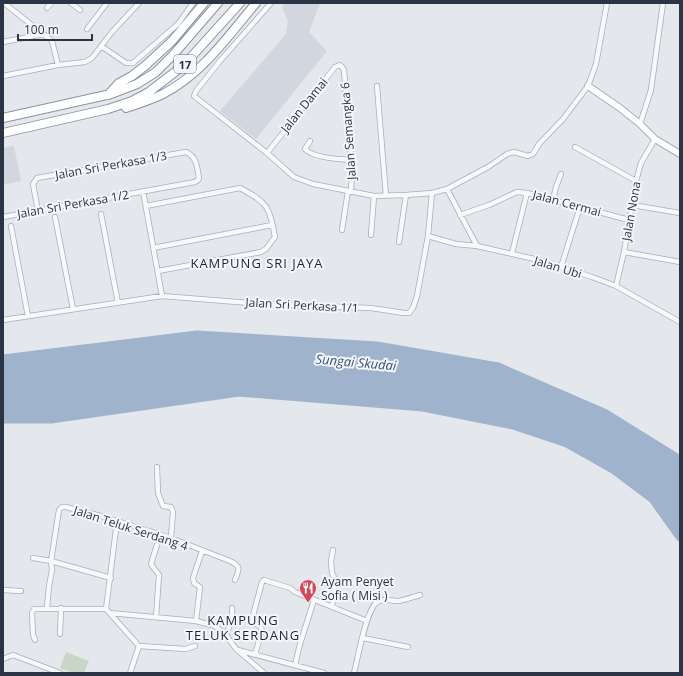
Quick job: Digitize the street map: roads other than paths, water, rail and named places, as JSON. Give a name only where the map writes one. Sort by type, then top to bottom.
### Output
[{"type":"highway","points":[[107,95],[119,83],[146,66],[172,41],[204,3]]},
{"type":"highway","name":"17","points":[[3,118],[107,95],[137,84],[156,72],[174,54],[218,3]]},
{"type":"highway","name":"17","points":[[3,133],[108,109],[132,101],[149,92],[184,65],[240,3]]},
{"type":"highway","points":[[108,109],[122,109],[136,105],[162,95],[176,86],[200,68],[256,3]]},
{"type":"street","points":[[4,3],[52,41],[58,65]]},
{"type":"street","points":[[48,8],[51,3]]},
{"type":"street","points":[[70,3],[80,10]]},
{"type":"street","points":[[87,29],[107,3]]},
{"type":"street","points":[[3,76],[58,65],[85,62],[92,58],[140,3]]},
{"type":"street","points":[[101,46],[126,63],[133,63],[178,24],[193,3]]},
{"type":"street","points":[[271,3],[220,60],[196,90],[194,96],[267,153],[294,177],[314,184],[374,196],[406,196],[432,193],[447,189],[488,167],[507,154],[514,152],[528,156],[533,154],[539,144],[563,119],[588,86],[596,64],[607,3]]},
{"type":"street","points":[[640,124],[651,90],[663,3]]},
{"type":"street","points":[[3,42],[44,34]]},
{"type":"street","name":"Jalan Damai","points":[[267,153],[335,67],[340,65],[344,70]]},
{"type":"street","name":"Jalan Semangka 6","points":[[342,230],[350,192],[351,160],[344,70]]},
{"type":"street","points":[[377,86],[386,196]]},
{"type":"street","points":[[588,86],[620,108],[640,124],[655,139],[680,154]]},
{"type":"street","name":"Jalan Nona","points":[[616,286],[624,252],[636,181],[641,163],[655,139]]},
{"type":"street","points":[[310,141],[305,149],[309,153],[329,158],[351,160]]},
{"type":"street","points":[[575,147],[636,181]]},
{"type":"street","name":"Jalan Sri Perkasa 1/3","points":[[38,211],[33,184],[37,178],[186,152],[191,154],[196,163],[198,180]]},
{"type":"street","points":[[553,200],[560,174]]},
{"type":"street","name":"Jalan Sri Perkasa 1/2","points":[[3,217],[143,192],[198,180]]},
{"type":"street","points":[[146,206],[240,188],[265,204],[275,237],[266,249],[261,252],[158,271]]},
{"type":"street","points":[[447,189],[477,246]]},
{"type":"street","name":"Jalan Sri Perkasa 1/2","points":[[143,192],[162,296]]},
{"type":"street","name":"Jalan Cermai","points":[[460,215],[489,205],[517,192],[527,193],[629,220]]},
{"type":"street","name":"Jalan Sri Perkasa 1/1","points":[[3,320],[162,296],[262,304],[371,308],[404,313],[409,312],[413,308],[420,282],[428,236],[432,193]]},
{"type":"street","points":[[512,253],[527,193]]},
{"type":"street","points":[[371,235],[374,196]]},
{"type":"street","points":[[399,242],[406,196]]},
{"type":"street","points":[[632,205],[680,213]]},
{"type":"street","points":[[561,267],[580,207]]},
{"type":"street","points":[[101,214],[118,303]]},
{"type":"street","points":[[55,217],[73,310]]},
{"type":"street","points":[[153,248],[272,225]]},
{"type":"street","points":[[11,226],[28,316]]},
{"type":"street","name":"Jalan Ubi","points":[[428,236],[456,244],[477,246],[512,253],[561,267],[616,286],[680,322]]},
{"type":"street","points":[[624,252],[680,262]]},
{"type":"street","points":[[157,467],[158,493],[163,506],[171,507],[173,512],[171,538]]},
{"type":"street","name":"Jalan Teluk Serdang 4","points":[[51,561],[59,510],[62,507],[66,507],[171,538],[237,565],[239,570],[235,580]]},
{"type":"street","points":[[117,521],[108,611],[140,646],[186,649],[195,646]]},
{"type":"street","points":[[156,617],[159,575],[151,564],[160,535]]},
{"type":"street","points":[[332,607],[336,582],[332,573],[331,561],[333,550]]},
{"type":"street","points":[[196,620],[200,587],[194,583],[193,578],[202,551]]},
{"type":"street","points":[[32,558],[51,561],[81,571],[111,578]]},
{"type":"street","points":[[47,608],[52,570],[51,561]]},
{"type":"street","points":[[255,654],[262,631],[261,627],[254,624],[252,619],[262,582],[264,580],[290,588],[295,592],[367,621]]},
{"type":"street","points":[[3,590],[21,591]]},
{"type":"street","points":[[354,673],[367,621],[373,608],[378,602],[387,599],[399,601],[420,595]]},
{"type":"street","points":[[295,665],[314,600]]},
{"type":"street","points":[[35,640],[33,635],[32,611],[36,608],[108,611],[196,620],[215,626],[226,634],[236,649],[264,673]]},
{"type":"street","points":[[60,634],[61,608]]},
{"type":"street","points":[[226,634],[231,624],[232,608]]},
{"type":"street","points":[[363,638],[408,647]]},
{"type":"street","points":[[130,673],[140,646]]},
{"type":"street","points":[[236,649],[324,673]]},
{"type":"street","points":[[3,659],[13,655],[60,673]]},
{"type":"water","name":"Sungai Skudai","points":[[197,335],[377,346],[498,367],[606,414],[680,460],[680,537],[653,499],[613,469],[567,443],[513,425],[423,407],[239,392],[51,419],[3,419],[3,359]]},
{"type":"waterway","points":[[3,359],[197,335],[377,346],[498,367],[606,414],[680,460]]},
{"type":"waterway","points":[[3,419],[51,419],[239,392],[423,407],[513,425],[567,443],[613,469],[653,499],[680,537]]},
{"type":"place","name":"Ayam Penyet Sofia ( Misi )","points":[[308,603]]},
{"type":"district","name":"KAMPUNG SRI JAYA","points":[[257,263]]},
{"type":"district","name":"KAMPUNG TELUK SERDANG","points":[[243,628]]}]
